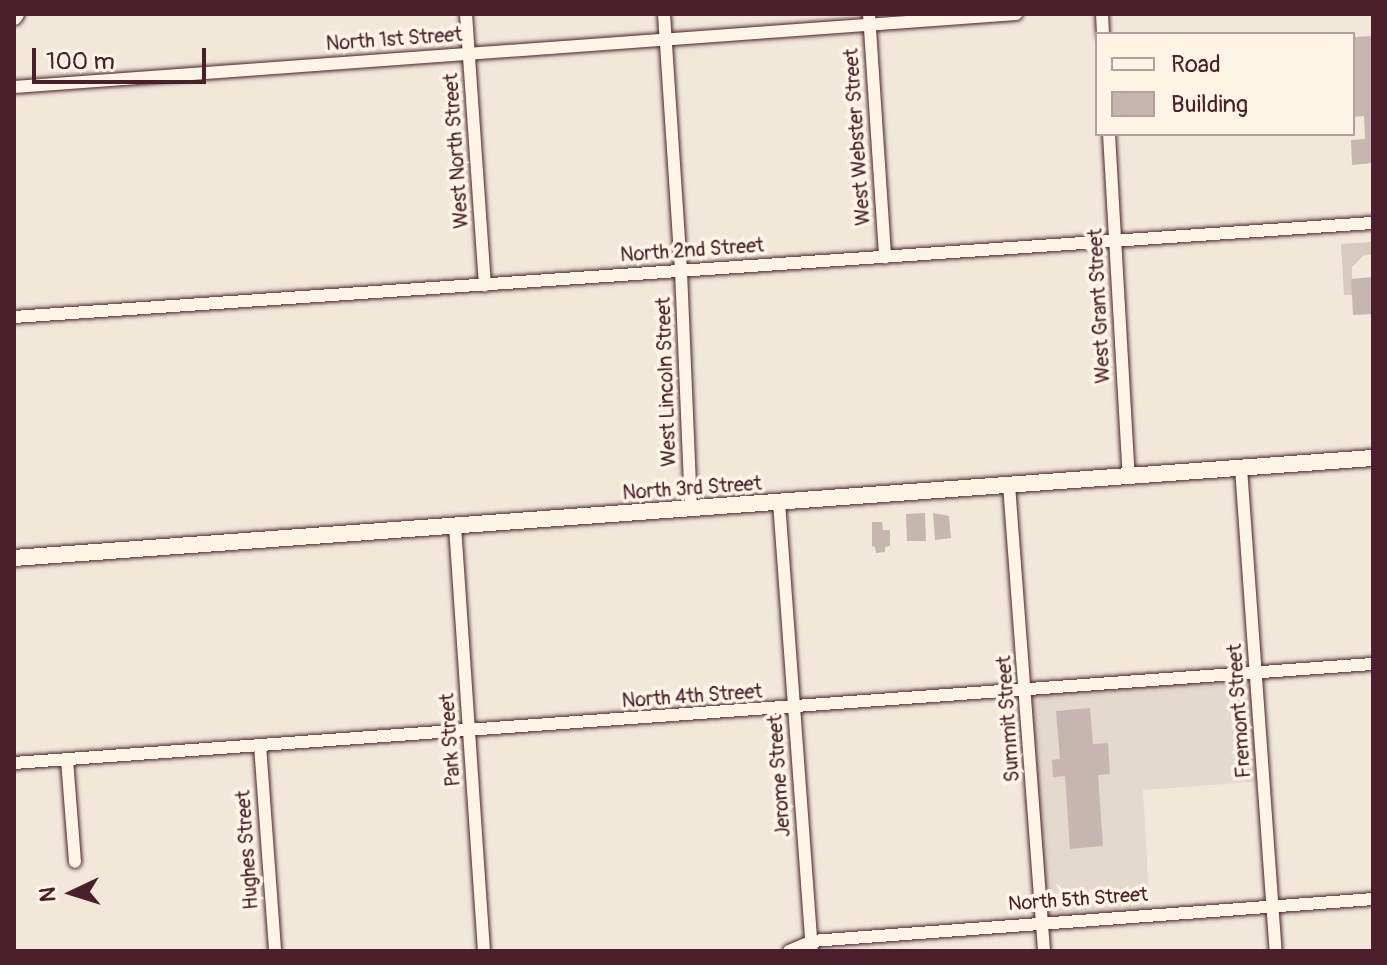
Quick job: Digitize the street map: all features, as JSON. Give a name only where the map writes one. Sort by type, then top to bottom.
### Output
[{"type":"street","name":"West North Street","points":[[466,14],[485,285]]},
{"type":"street","name":"West Lincoln Street","points":[[664,14],[681,271],[691,508]]},
{"type":"street","name":"North 1st Street","points":[[14,87],[665,41],[869,20],[1016,14]]},
{"type":"street","name":"West Webster Street","points":[[869,20],[885,257]]},
{"type":"street","name":"West Grant Street","points":[[1109,136],[1129,476]]},
{"type":"street","name":"North 2nd Street","points":[[14,317],[1373,223]]},
{"type":"street","name":"North 3rd Street","points":[[14,558],[1373,458]]},
{"type":"street","name":"Fremont Street","points":[[1241,468],[1276,951]]},
{"type":"street","name":"Summit Street","points":[[1009,485],[1044,951]]},
{"type":"street","name":"Jerome Street","points":[[779,502],[812,946]]},
{"type":"street","name":"Park Street","points":[[455,526],[484,951]]},
{"type":"street","name":"North 4th Street","points":[[14,763],[794,709],[1373,664]]},
{"type":"street","name":"Hughes Street","points":[[260,745],[275,951]]},
{"type":"street","points":[[67,760],[75,862]]},
{"type":"street","name":"North 5th Street","points":[[789,951],[1042,922],[1373,899]]},
{"type":"shaded area","points":[[1373,242],[1373,254],[1363,256],[1352,267],[1352,295],[1344,295],[1341,244]]},
{"type":"shaded area","points":[[1256,672],[1264,781],[1143,790],[1150,914],[1042,922],[1026,690]]},
{"type":"building","points":[[1373,36],[1373,163],[1352,165],[1351,140],[1365,139],[1364,116],[1355,117],[1355,37]]},
{"type":"building","points":[[1373,277],[1373,314],[1353,315],[1351,279]]},
{"type":"building","points":[[925,513],[926,541],[907,541],[906,514]]},
{"type":"building","points":[[933,513],[949,516],[951,538],[935,540]]},
{"type":"building","points":[[872,522],[882,522],[883,530],[890,530],[890,546],[885,547],[885,552],[876,553],[872,546]]},
{"type":"building","points":[[1090,708],[1093,744],[1108,743],[1110,774],[1098,775],[1103,846],[1070,849],[1065,776],[1053,777],[1052,760],[1060,759],[1056,711]]}]
